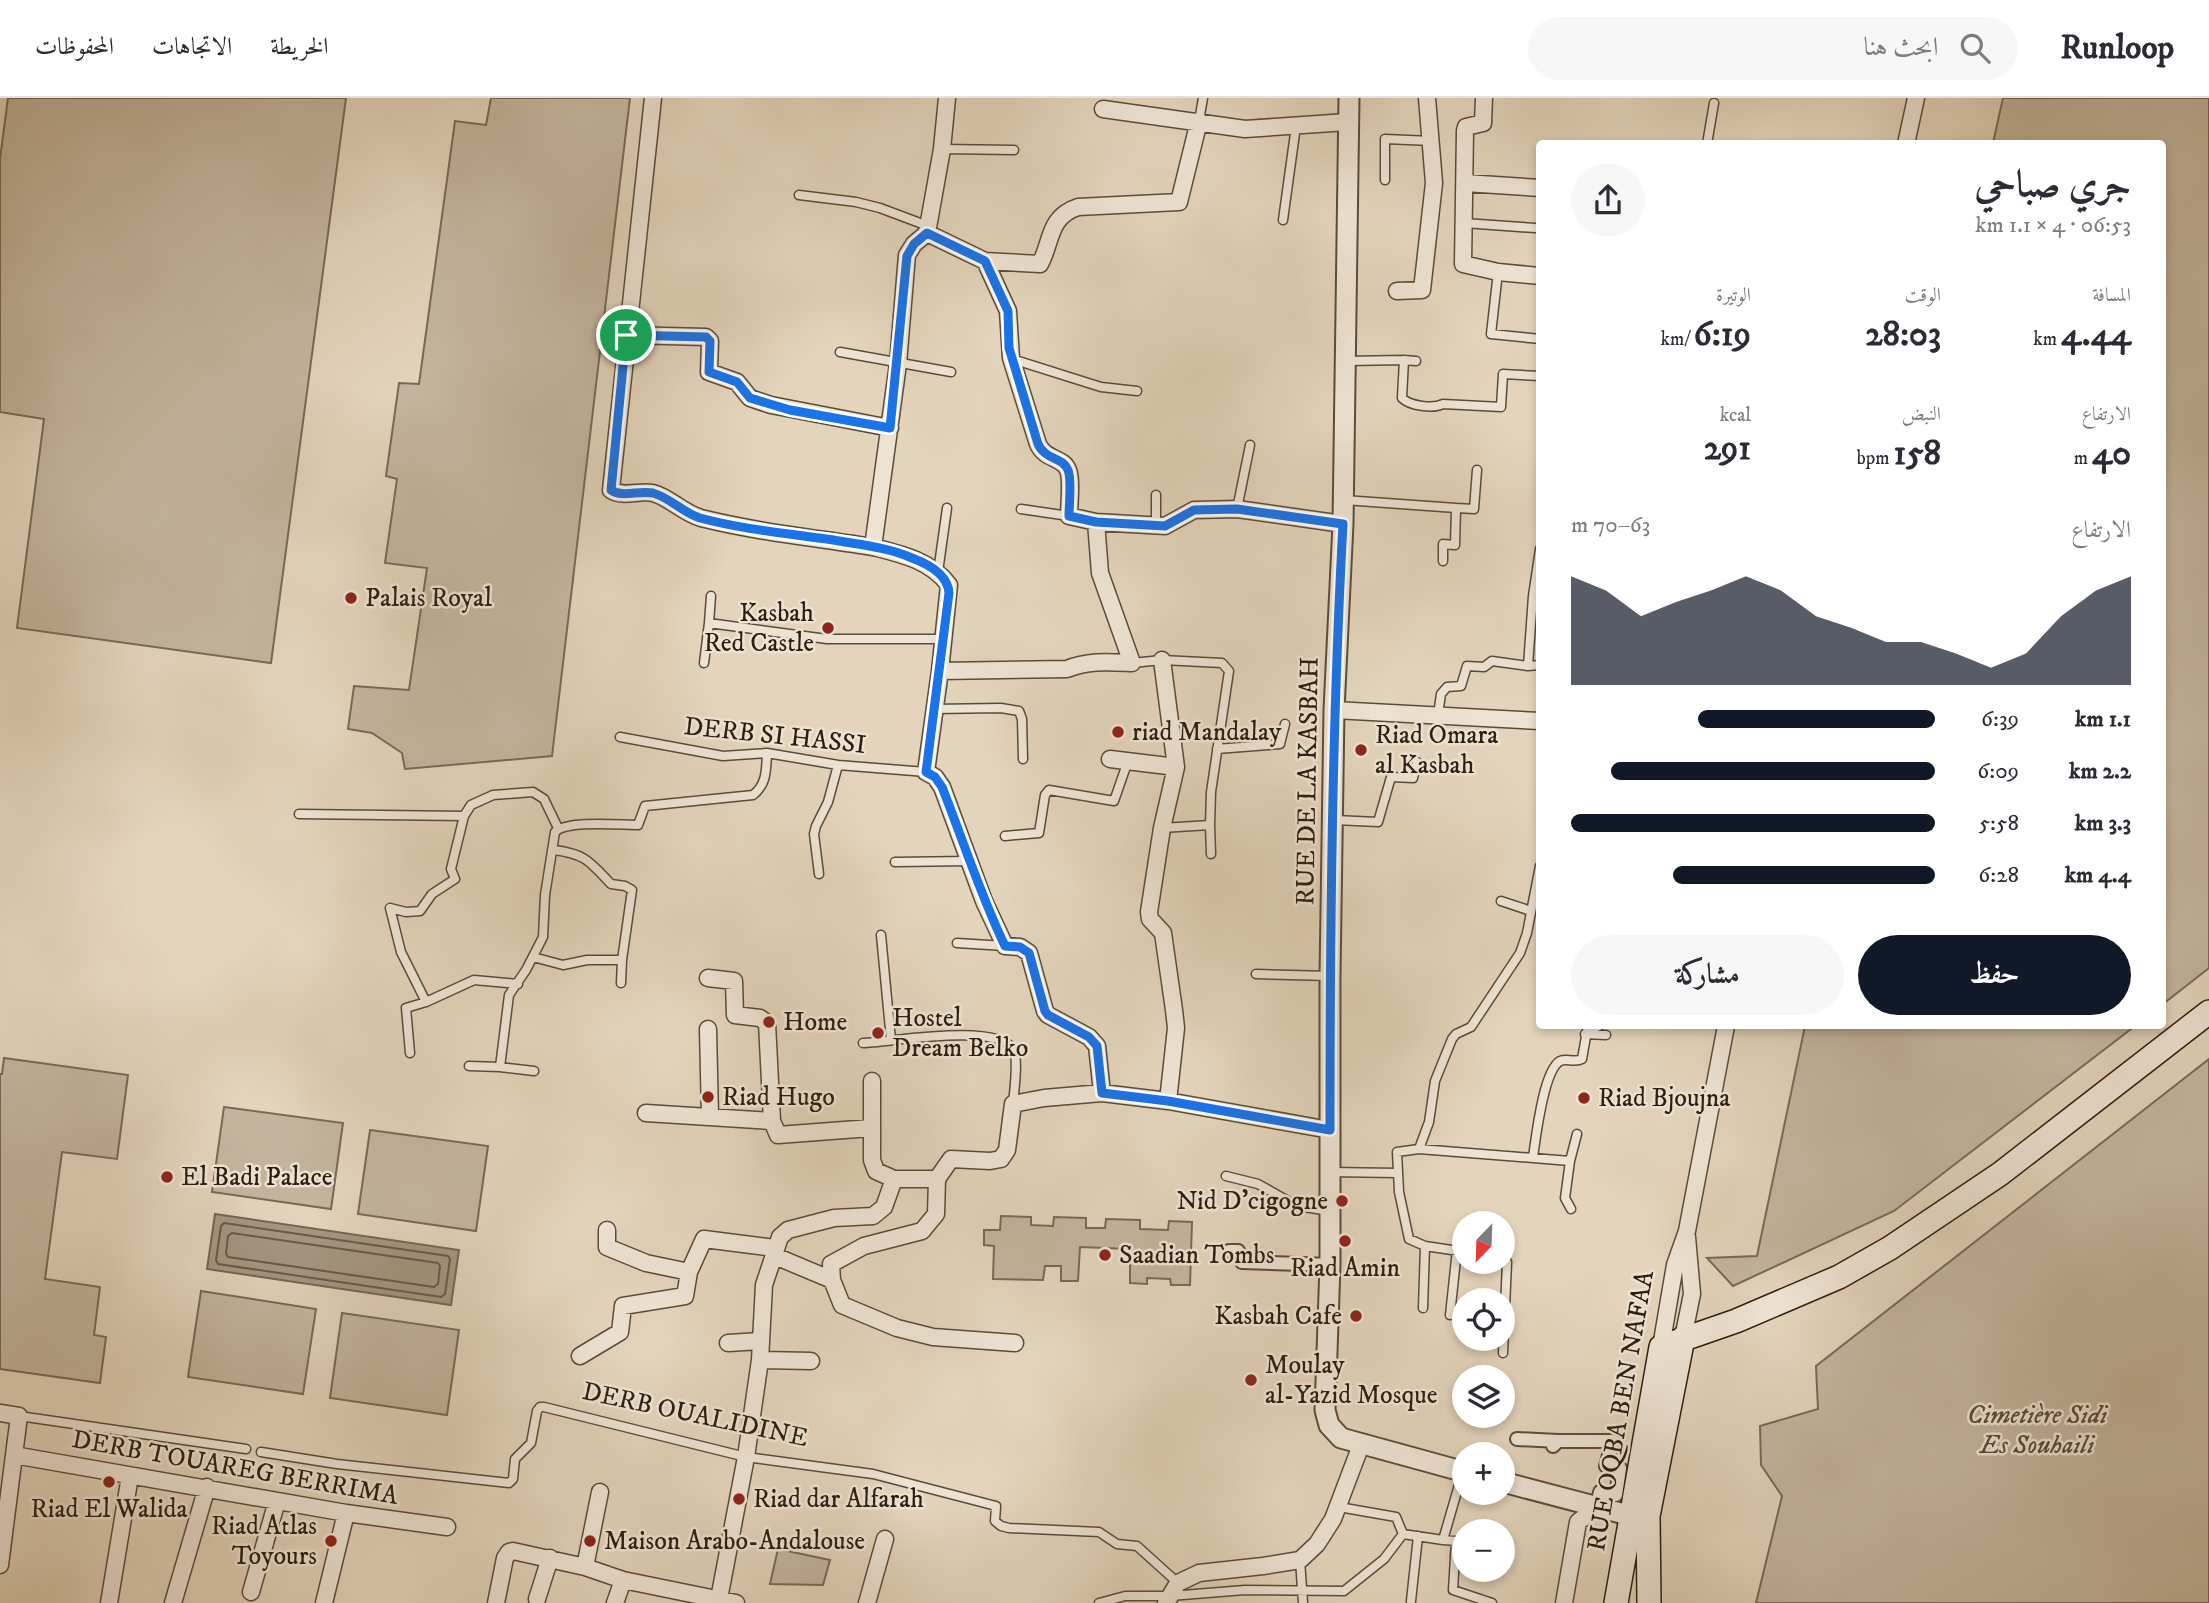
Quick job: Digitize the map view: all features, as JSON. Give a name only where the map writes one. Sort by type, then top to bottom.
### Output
[{"type":"main road","points":[[1661,1347],[1736,1321],[1839,1277],[1890,1248],[2000,1174],[2209,1012]]},
{"type":"main road","name":"RUE OQBA BEN NAFAA","points":[[1616,1603],[1683,1338]]},
{"type":"main road","name":"RUE OQBA BEN NAFAA","points":[[1649,1603],[1640,1516],[1661,1347]]},
{"type":"street","points":[[653,98],[610,488],[616,494],[656,494],[679,509],[699,517],[747,528],[873,547],[912,557],[938,572],[949,585],[926,772],[935,777],[942,787],[984,901],[1005,946],[1020,947],[1029,953],[1045,1011],[1089,1037],[1097,1046],[1102,1093]]},
{"type":"street","points":[[873,547],[898,364],[907,256],[927,230],[942,149],[947,98]]},
{"type":"street","name":"RUE DE LA KASBAH","points":[[1349,98],[1343,524],[1334,710],[1330,976],[1331,1265],[1326,1418],[1341,1438],[1452,1469]]},
{"type":"street","points":[[1397,291],[1422,290],[1434,183],[1427,98]]},
{"type":"street","points":[[1484,98],[1483,123],[1466,127],[1465,131],[1461,258],[1463,264],[1498,272],[1536,276]]},
{"type":"street","points":[[1907,140],[1916,98]]},
{"type":"street","points":[[1103,109],[1245,129],[1347,122]]},
{"type":"street","points":[[927,230],[985,261],[1036,266],[1040,264],[1049,236],[1064,213],[1078,207],[1179,202],[1199,121]]},
{"type":"street","points":[[1465,183],[1536,188]]},
{"type":"street","points":[[985,261],[1008,311],[1011,358],[1041,450],[1064,464],[1069,471],[1069,516],[1096,522],[1156,525],[1173,523],[1194,510],[1237,509],[1343,524]]},
{"type":"street","points":[[626,335],[706,337],[711,346],[709,372],[737,382],[750,398],[790,410],[890,428]]},
{"type":"street","points":[[940,671],[1067,669],[1079,664],[1103,661],[1132,663],[1100,573],[1096,522]]},
{"type":"street","points":[[1162,660],[1176,767],[1162,828],[1149,912],[1150,919],[1163,933],[1176,1028],[1168,1101]]},
{"type":"street","points":[[1334,710],[1536,721]]},
{"type":"street","points":[[1110,759],[1176,767]]},
{"type":"street","points":[[708,978],[734,981],[735,1014],[760,1018],[767,1023],[772,1121],[776,1133],[782,1136],[871,1128]]},
{"type":"street","points":[[708,1029],[710,1117]]},
{"type":"street","name":"RUE OQBA BEN NAFAA","points":[[1661,1347],[1675,1265],[1687,1231],[1725,1029]]},
{"type":"street","points":[[872,1081],[872,1160],[876,1171],[894,1178],[937,1179]]},
{"type":"street","points":[[1015,1343],[933,1337],[886,1324],[842,1305],[832,1280],[831,1264],[864,1246],[922,1231],[936,1214],[937,1179],[951,1159],[1001,1159],[1007,1150],[1013,1104],[1044,1098],[1102,1093],[1168,1101],[1330,1130]]},
{"type":"street","points":[[646,1113],[772,1121]]},
{"type":"street","points":[[496,1603],[505,1558],[513,1550],[585,1567],[624,1580],[727,1601],[760,1360],[764,1285],[777,1247],[788,1230],[834,1218],[873,1216],[884,1207],[894,1178]]},
{"type":"street","points":[[607,1230],[607,1247],[646,1263],[689,1272]]},
{"type":"street","name":"RUE OQBA BEN NAFAA","points":[[1683,1338],[1692,1294],[1687,1231]]},
{"type":"street","points":[[703,1298],[685,1296],[689,1272],[704,1239],[777,1247],[832,1280]]},
{"type":"street","points":[[1228,1251],[1238,1251],[1242,1262],[1331,1265]]},
{"type":"street","name":"DERB OUALIDINE","points":[[580,1356],[621,1332],[623,1306],[685,1296]]},
{"type":"street","points":[[728,1343],[760,1341]]},
{"type":"street","points":[[760,1360],[811,1361]]},
{"type":"street","points":[[0,1413],[19,1416],[0,1565]]},
{"type":"street","points":[[1517,1439],[1555,1443],[1613,1441],[1606,1466],[1620,1468],[1616,1495],[1600,1492],[1597,1507],[1578,1522],[1564,1603]]},
{"type":"street","points":[[1171,1594],[1199,1573],[1300,1560],[1317,1544],[1339,1507],[1361,1445]]},
{"type":"street","name":"DERB TOUAREG BERRIMA","points":[[15,1455],[277,1502],[447,1527]]},
{"type":"street","points":[[109,1603],[130,1476]]},
{"type":"street","points":[[1515,1485],[1640,1516]]},
{"type":"street","points":[[173,1603],[207,1488]]},
{"type":"street","points":[[585,1567],[600,1492]]},
{"type":"street","points":[[251,1592],[277,1502]]},
{"type":"street","points":[[324,1603],[346,1513]]},
{"type":"street","points":[[867,1603],[885,1539]]},
{"type":"street","points":[[537,1599],[550,1558]]},
{"type":"street","points":[[615,1603],[624,1580]]},
{"type":"lane","points":[[1199,121],[1203,98]]},
{"type":"lane","points":[[1708,140],[1714,103]]},
{"type":"lane","points":[[1283,220],[1296,126]]},
{"type":"lane","points":[[1385,180],[1385,139],[1432,141]]},
{"type":"lane","points":[[942,149],[1014,150]]},
{"type":"lane","points":[[799,195],[868,205],[927,230]]},
{"type":"lane","points":[[1464,223],[1535,228]]},
{"type":"lane","points":[[1498,272],[1491,334],[1536,338]]},
{"type":"lane","points":[[840,352],[951,372]]},
{"type":"lane","points":[[1011,358],[1101,387],[1138,391]]},
{"type":"lane","points":[[1404,360],[1404,400],[1407,403],[1438,407],[1443,404],[1501,407],[1503,374],[1536,376]]},
{"type":"lane","points":[[1346,361],[1416,361]]},
{"type":"lane","points":[[1237,509],[1250,445]]},
{"type":"lane","points":[[1343,500],[1474,509],[1478,470]]},
{"type":"lane","points":[[1156,495],[1156,525]]},
{"type":"lane","points":[[938,572],[947,508]]},
{"type":"lane","points":[[1443,561],[1443,544],[1455,545],[1456,508]]},
{"type":"lane","points":[[1021,509],[1069,516]]},
{"type":"lane","points":[[1528,666],[1536,595]]},
{"type":"lane","points":[[704,663],[711,596]]},
{"type":"lane","points":[[709,623],[827,639],[943,639]]},
{"type":"lane","points":[[1132,663],[1162,660],[1222,663],[1228,667],[1230,676],[1211,792],[1211,854]]},
{"type":"lane","points":[[1438,715],[1441,694],[1447,687],[1461,686],[1467,666],[1483,667],[1492,661],[1536,665]]},
{"type":"lane","points":[[934,709],[1001,708],[1019,711],[1022,719],[1023,759]]},
{"type":"lane","points":[[1217,749],[1280,744],[1285,724]]},
{"type":"lane","name":"DERB SI HASSI","points":[[620,737],[723,756],[767,753],[838,765],[926,772]]},
{"type":"lane","points":[[500,1067],[509,995],[518,984],[543,937],[545,895],[555,832],[558,828],[638,825],[645,806],[753,795],[761,789],[764,781],[767,753]]},
{"type":"lane","points":[[1004,836],[1040,833],[1045,795],[1049,790],[1114,801],[1128,761]]},
{"type":"lane","points":[[1334,820],[1378,822],[1391,777],[1413,778],[1417,762]]},
{"type":"lane","points":[[819,874],[814,834],[828,802],[838,765]]},
{"type":"lane","points":[[426,1002],[401,952],[390,908],[406,912],[420,911],[432,894],[455,879],[451,869],[464,816],[471,805],[493,794],[533,792],[544,799],[558,828]]},
{"type":"lane","points":[[299,814],[464,816]]},
{"type":"lane","points":[[1162,828],[1210,825]]},
{"type":"lane","points":[[554,850],[581,856],[595,864],[611,884],[632,890],[621,983]]},
{"type":"lane","points":[[895,862],[971,861]]},
{"type":"lane","points":[[1419,1149],[1429,1122],[1436,1082],[1452,1039],[1471,1027],[1520,953],[1536,889]]},
{"type":"lane","points":[[1501,901],[1531,911]]},
{"type":"lane","points":[[881,935],[891,1040]]},
{"type":"lane","points":[[957,943],[1005,946]]},
{"type":"lane","points":[[533,957],[563,965],[587,960],[622,960]]},
{"type":"lane","points":[[1256,974],[1330,976]]},
{"type":"lane","points":[[410,1053],[406,1008],[474,980],[518,984]]},
{"type":"lane","points":[[1533,1157],[1543,1096],[1548,1082],[1559,1062],[1577,1062],[1582,1059],[1585,1034],[1592,1029]]},
{"type":"lane","points":[[1585,1034],[1606,1035]]},
{"type":"lane","points":[[863,1043],[960,1035],[989,1038],[1012,1047],[1016,1055],[1013,1104]]},
{"type":"lane","points":[[469,1066],[534,1070]]},
{"type":"lane","points":[[1572,1209],[1565,1198],[1577,1134]]},
{"type":"lane","points":[[1452,1250],[1425,1246],[1409,1239],[1397,1173],[1397,1153],[1419,1149],[1570,1161]]},
{"type":"lane","points":[[1330,1172],[1397,1173]]},
{"type":"lane","points":[[1226,1176],[1258,1184],[1297,1206],[1329,1211]]},
{"type":"lane","points":[[1423,1308],[1425,1246]]},
{"type":"lane","points":[[1450,1315],[1457,1274]]},
{"type":"lane","points":[[1503,1353],[1506,1274]]},
{"type":"lane","name":"DERB OUALIDINE","points":[[261,1452],[337,1464],[509,1483],[513,1479],[515,1459],[531,1443],[537,1411],[544,1407],[746,1457],[873,1474],[996,1506],[995,1521],[1009,1528],[1099,1532],[1117,1544],[1137,1546],[1171,1594]]},
{"type":"lane","points":[[19,1416],[246,1449]]},
{"type":"lane","points":[[1443,1540],[1454,1505]]},
{"type":"lane","points":[[1339,1507],[1396,1517],[1403,1534]]},
{"type":"lane","points":[[1403,1534],[1456,1541],[1453,1594],[1492,1603]]},
{"type":"lane","points":[[1100,1603],[1125,1596],[1245,1590],[1344,1591],[1384,1559],[1403,1534]]},
{"type":"lane","points":[[1412,1601],[1418,1536]]},
{"type":"lane","points":[[1300,1560],[1303,1603]]},
{"type":"green space","points":[[8,98],[346,98],[271,663],[17,628],[44,419],[0,412],[0,159]]},
{"type":"green space","points":[[491,98],[630,98],[552,756],[405,769],[402,753],[372,733],[348,729],[354,686],[409,690],[427,568],[385,563],[397,479],[386,476],[399,383],[419,384],[455,121],[486,125]]},
{"type":"green space","points":[[2003,98],[2209,98],[2209,968],[2166,1002],[2166,140],[1994,140]]},
{"type":"green space","points":[[1804,1029],[2131,1029],[1894,1211],[1733,1286],[1707,1258],[1757,1256]]},
{"type":"green space","points":[[4,1058],[128,1075],[117,1159],[62,1152],[45,1279],[100,1287],[94,1335],[106,1337],[100,1383],[0,1369],[0,1074]]},
{"type":"green space","name":"Cimetière Sidi Es Souhaili","points":[[2209,1059],[2209,1603],[1756,1603],[1782,1496],[1761,1465],[1760,1426],[1818,1409],[1816,1366]]},
{"type":"green space","points":[[224,1107],[343,1123],[331,1209],[212,1192]]},
{"type":"green space","points":[[370,1130],[488,1146],[476,1231],[358,1214]]},
{"type":"green space","points":[[1001,1216],[1031,1217],[1031,1225],[1053,1226],[1054,1217],[1086,1218],[1086,1228],[1105,1228],[1106,1219],[1140,1220],[1140,1229],[1168,1230],[1169,1221],[1192,1222],[1190,1285],[1171,1285],[1170,1279],[1147,1278],[1147,1284],[1130,1283],[1130,1249],[1080,1247],[1078,1281],[1061,1281],[1061,1266],[1045,1266],[1043,1280],[993,1279],[994,1246],[984,1245],[984,1230],[1000,1230]]},
{"type":"green space","points":[[201,1291],[316,1309],[303,1394],[188,1377]]},
{"type":"green space","points":[[342,1313],[459,1330],[447,1415],[330,1398]]},
{"type":"green space","points":[[778,1549],[830,1560],[823,1585],[770,1584]]},
{"type":"water","points":[[215,1214],[459,1250],[451,1305],[207,1269]]},
{"type":"place","name":"Palais Royal","points":[[351,598]]},
{"type":"place","name":"Kasbah Red Castle","points":[[828,628]]},
{"type":"place","name":"riad Mandalay","points":[[1118,732]]},
{"type":"place","name":"Riad Omara al Kasbah","points":[[1361,750]]},
{"type":"place","name":"Home","points":[[769,1022]]},
{"type":"place","name":"Hostel Dream Belko","points":[[878,1033]]},
{"type":"place","name":"Riad Hugo","points":[[708,1097]]},
{"type":"place","name":"Riad Bjoujna","points":[[1584,1098]]},
{"type":"place","name":"El Badi Palace","points":[[167,1177]]},
{"type":"place","name":"Nid D'cigogne","points":[[1342,1201]]},
{"type":"place","name":"Riad Amin","points":[[1345,1241]]},
{"type":"place","name":"Saadian Tombs","points":[[1105,1255]]},
{"type":"place","name":"Kasbah Cafe","points":[[1356,1316]]},
{"type":"place","name":"Moulay al-Yazid Mosque","points":[[1251,1380]]},
{"type":"place","name":"Riad El Walida","points":[[109,1482]]},
{"type":"place","name":"Riad dar Alfarah","points":[[739,1499]]},
{"type":"place","name":"Riad Atlas Toyours","points":[[331,1541]]},
{"type":"place","name":"Maison Arabo-Andalouse","points":[[590,1541]]},
{"type":"route","points":[[927,233],[985,261],[1008,311],[1011,358],[1038,444],[1044,454],[1064,464],[1069,471],[1069,516],[1096,522],[1165,526],[1194,510],[1237,509],[1343,524],[1334,710],[1330,1130],[1168,1101],[1102,1093],[1097,1046],[1089,1037],[1045,1011],[1029,953],[1020,947],[1005,946],[984,901],[942,787],[935,777],[926,772],[949,585],[938,572],[912,557],[873,547],[747,528],[699,517],[679,509],[656,494],[612,492],[610,488],[626,335],[698,335],[709,338],[709,372],[737,382],[750,398],[790,410],[890,428],[907,256],[914,244],[927,233]]}]
